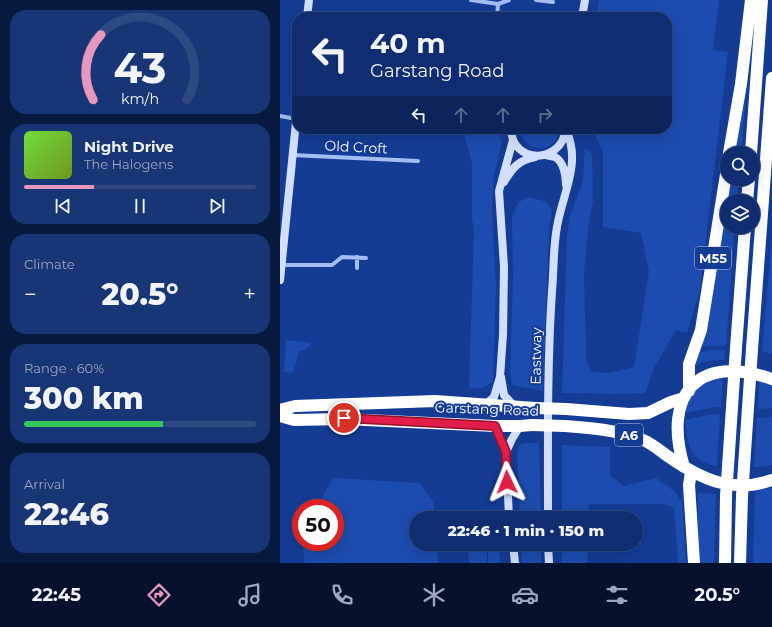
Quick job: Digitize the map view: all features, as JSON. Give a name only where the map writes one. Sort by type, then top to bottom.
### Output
[{"type":"highway","points":[[731,146],[751,0]]},
{"type":"highway","points":[[752,146],[762,0]]},
{"type":"highway","points":[[740,563],[742,496],[772,78]]},
{"type":"highway","name":"M55","points":[[687,395],[689,364],[701,330],[724,186]]},
{"type":"highway","name":"M55","points":[[725,563],[726,496],[744,234]]},
{"type":"highway","name":"A6","points":[[687,395],[695,383],[704,376],[715,372],[729,370],[747,372],[772,379]]},
{"type":"highway","points":[[687,395],[681,407],[678,428],[679,446],[688,469],[694,563]]},
{"type":"highway","name":"Garstang Road","points":[[280,410],[295,406],[435,401],[629,414],[648,413],[687,395]]},
{"type":"highway","name":"Garstang Road","points":[[280,416],[294,420],[344,418],[495,426],[565,426],[610,430],[627,434],[652,445],[688,469]]},
{"type":"highway","name":"A6","points":[[688,469],[711,481],[722,484],[748,485],[772,480]]},
{"type":"main road","points":[[308,12],[309,0]]},
{"type":"main road","points":[[583,12],[584,0]]},
{"type":"main road","points":[[280,280],[295,134]]},
{"type":"main road","points":[[485,405],[494,397],[500,377],[503,335],[504,267],[499,191],[513,140],[512,134]]},
{"type":"main road","points":[[499,191],[507,176],[519,163],[525,159],[552,152],[560,145],[565,134]]},
{"type":"main road","name":"Eastway","points":[[548,511],[548,345],[556,227],[566,195],[571,171],[571,140],[568,134]]},
{"type":"main road","name":"Eastway","points":[[513,140],[523,152],[541,156],[556,157],[560,162],[566,176],[566,195]]},
{"type":"main road","points":[[500,377],[504,395],[514,406]]},
{"type":"main road","points":[[495,426],[506,452],[509,511]]},
{"type":"main road","points":[[506,452],[520,426]]},
{"type":"main road","points":[[514,551],[515,563]]},
{"type":"main road","points":[[548,551],[549,563]]},
{"type":"street","points":[[471,0],[498,4],[509,0]]},
{"type":"street","points":[[536,0],[553,2]]},
{"type":"street","points":[[497,12],[498,4]]},
{"type":"street","points":[[280,116],[292,115]]},
{"type":"street","name":"Old Croft","points":[[292,155],[418,161]]},
{"type":"street","points":[[282,265],[332,265],[342,257],[366,258]]},
{"type":"street","points":[[356,268],[357,257]]},
{"type":"shaded area","points":[[599,0],[719,0],[713,50],[728,52],[700,289],[687,333],[676,330],[654,368],[645,393],[562,393],[567,236],[570,216],[583,181],[585,148],[592,154],[593,200],[588,229],[584,273],[586,359],[591,372],[609,373],[634,367],[649,271],[641,233],[603,227],[603,153],[595,134],[672,134],[672,12],[597,12]]},
{"type":"shaded area","points":[[748,66],[742,146],[734,146]]},
{"type":"shaded area","points":[[464,134],[498,134],[502,141],[494,176],[492,211],[496,285],[493,382],[483,388],[469,388],[474,229],[472,218],[472,163]]},
{"type":"shaded area","points":[[521,134],[558,134],[553,143],[547,147],[540,148],[533,147],[522,137]]},
{"type":"shaded area","points":[[728,186],[738,186],[738,194],[726,194]]},
{"type":"shaded area","points":[[528,197],[547,202],[552,211],[549,228],[543,391],[512,385],[510,372],[513,276],[512,216],[519,202]]},
{"type":"shaded area","points":[[720,229],[720,234],[734,234],[726,346],[699,346]]},
{"type":"shaded area","points":[[772,237],[772,354],[762,351]]},
{"type":"shaded area","points":[[286,340],[312,343],[306,349],[299,352],[293,373],[284,372]]},
{"type":"shaded area","points":[[709,350],[725,350],[724,360],[708,361],[693,365],[699,351],[703,352]]},
{"type":"shaded area","points":[[716,379],[723,379],[721,408],[716,407],[685,413],[686,403],[702,383]]},
{"type":"shaded area","points":[[759,381],[772,384],[772,408],[758,409]]},
{"type":"shaded area","points":[[720,414],[717,466],[708,464],[695,456],[687,437],[685,420],[707,415]]},
{"type":"shaded area","points":[[772,415],[772,465],[754,467],[757,417],[768,418]]},
{"type":"shaded area","points":[[523,443],[539,443],[541,511],[520,511],[517,457],[519,446]]},
{"type":"shaded area","points":[[562,445],[610,447],[610,475],[624,486],[656,478],[675,492],[682,502],[686,563],[678,563],[674,508],[665,504],[589,504],[588,511],[562,511]]},
{"type":"shaded area","points":[[333,478],[419,483],[433,501],[434,511],[409,511],[409,551],[437,551],[438,563],[305,563],[303,551],[344,551],[344,499],[321,499]]},
{"type":"shaded area","points":[[772,488],[772,563],[753,563],[755,490]]},
{"type":"shaded area","points":[[698,493],[716,494],[714,563],[700,563]]},
{"type":"shaded area","points":[[468,551],[487,551],[487,563],[469,563]]},
{"type":"shaded area","points":[[488,551],[499,551],[500,563],[488,563]]},
{"type":"shaded area","points":[[521,551],[541,551],[541,563],[522,563]]},
{"type":"shaded area","points":[[562,551],[588,551],[587,563],[562,563]]},
{"type":"route","points":[[344,418],[495,426],[506,452],[507,482]]}]
